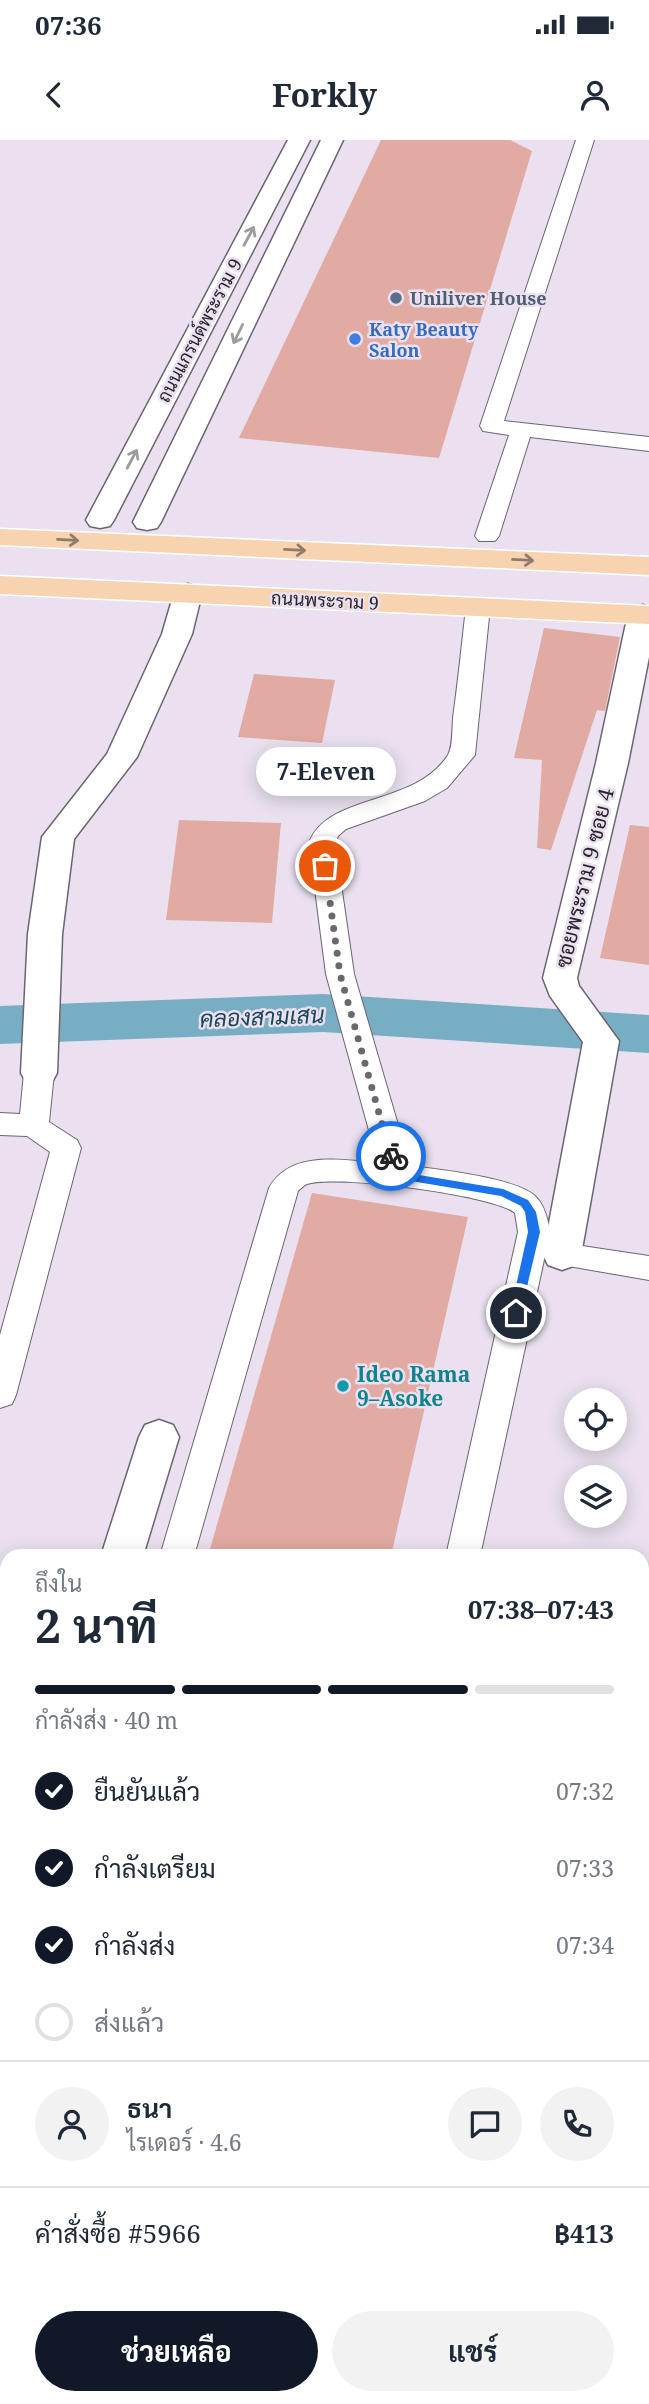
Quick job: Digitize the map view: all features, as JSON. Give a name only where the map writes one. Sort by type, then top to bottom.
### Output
[{"type":"main road","points":[[0,516],[649,542]]},
{"type":"main road","points":[[0,537],[649,566]]},
{"type":"main road","name":"ถนนพระราม 9","points":[[0,567],[647,609]]},
{"type":"main road","name":"ถนนพระราม 9","points":[[0,585],[478,607],[647,609]]},
{"type":"street","name":"ถนนแกรนด์พระราม 9","points":[[100,520],[299,140]]},
{"type":"street","name":"ถนนแกรนด์พระราม 9","points":[[147,522],[332,140]]},
{"type":"street","points":[[39,1064],[45,934],[58,837],[121,757],[177,634],[188,593]]},
{"type":"street","name":"ซอยพระราม 9 ซอย 4","points":[[562,1255],[601,1041],[562,988],[560,978],[647,609]]},
{"type":"street","points":[[124,1549],[159,1437]]},
{"type":"lane","points":[[585,140],[491,426],[649,444]]},
{"type":"lane","points":[[487,536],[521,430]]},
{"type":"lane","points":[[397,1175],[363,1049],[355,1031],[338,960],[322,843],[326,832],[337,823],[416,795],[438,782],[462,755],[478,607]]},
{"type":"lane","points":[[34,1126],[39,1064]]},
{"type":"lane","points":[[0,1124],[34,1126],[66,1148],[2,1384]]},
{"type":"lane","points":[[179,1549],[288,1182],[304,1173],[313,1172],[397,1175],[514,1196],[524,1203],[533,1223],[534,1232],[465,1549]]},
{"type":"lane","points":[[562,1255],[649,1268]]},
{"type":"building","name":"Uniliver House","points":[[381,140],[510,140],[532,151],[439,458],[239,438]]},
{"type":"building","points":[[544,628],[620,637],[605,711],[597,710],[551,850],[537,848],[542,760],[514,758]]},
{"type":"building","points":[[254,674],[335,680],[322,743],[238,737]]},
{"type":"building","points":[[179,820],[281,823],[272,923],[166,920]]},
{"type":"building","points":[[630,825],[649,827],[649,965],[600,958]]},
{"type":"building","name":"Ideo Rama 9–Asoke","points":[[312,1193],[468,1217],[393,1549],[210,1549]]},
{"type":"waterway","name":"คลองสามเสน","points":[[0,1025],[323,1013],[649,1034]]},
{"type":"way so far","points":[[325,866],[340,974],[391,1156]]},
{"type":"place","name":"Uniliver House","points":[[396,298]]},
{"type":"place","name":"Katy Beauty Salon","points":[[355,339]]},
{"type":"place","name":"7-Eleven","points":[[325,866]]},
{"type":"place","name":"Ideo Rama 9–Asoke","points":[[343,1386]]},
{"type":"route","points":[[391,1156],[397,1175],[503,1193],[524,1203],[531,1212],[534,1232],[516,1313]]}]
